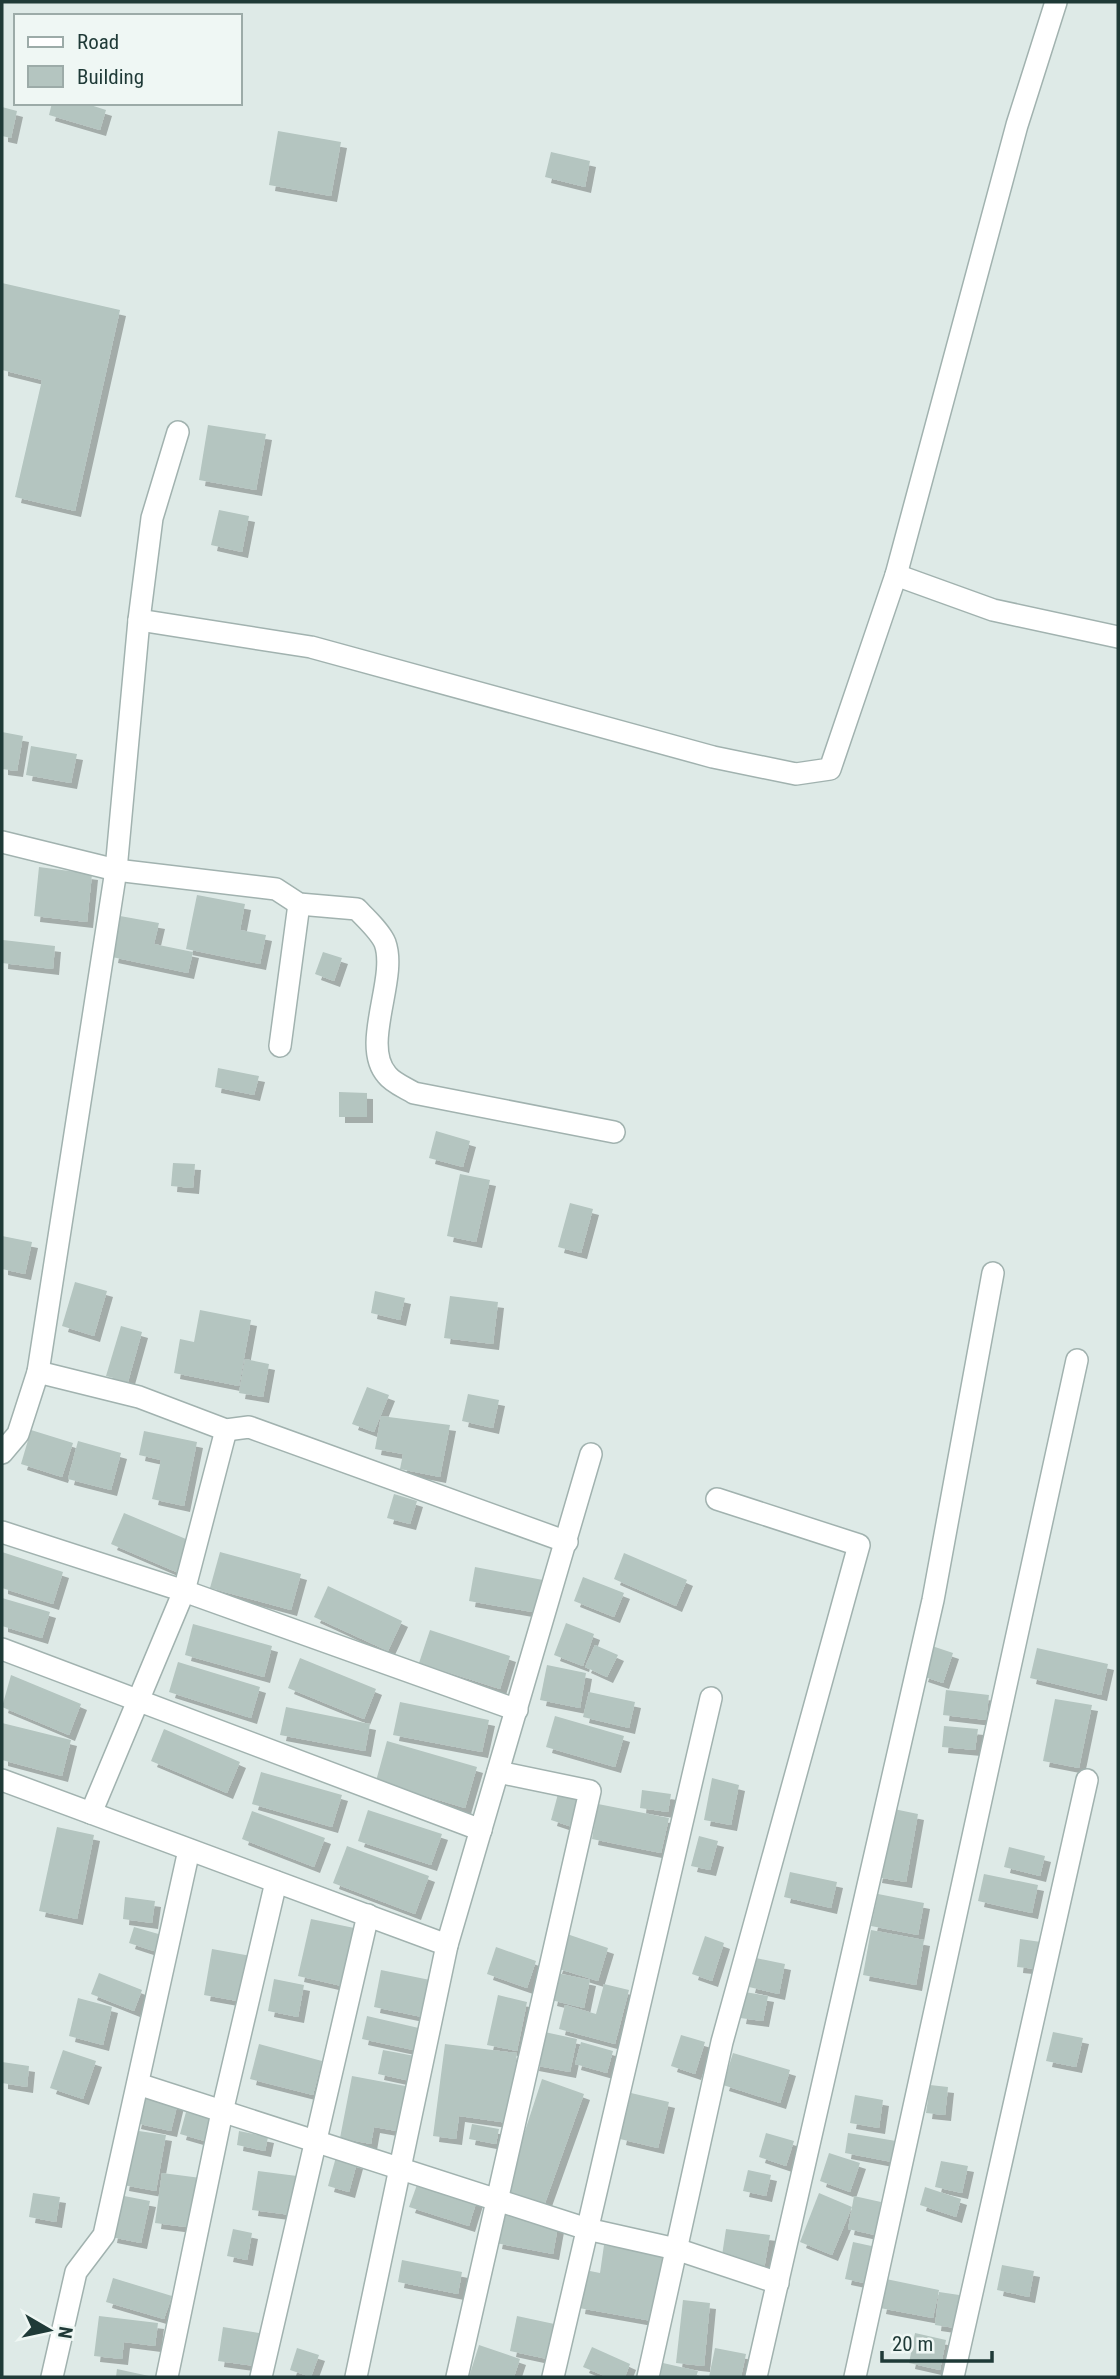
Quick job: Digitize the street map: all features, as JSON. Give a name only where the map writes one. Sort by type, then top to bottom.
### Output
[{"type":"street","points":[[139,620],[311,647],[713,757],[796,774],[830,769],[897,575],[1017,125],[1056,2]]},
{"type":"street","points":[[2,1454],[19,1434],[38,1372],[116,870],[139,620],[152,518],[178,432]]},
{"type":"street","points":[[897,575],[993,610],[1118,637]]},
{"type":"street","points":[[2,842],[116,870],[276,889],[299,904],[357,909],[385,943],[386,979],[378,1028],[380,1062],[387,1076],[414,1093],[614,1132]]},
{"type":"street","points":[[280,1046],[299,904]]},
{"type":"street","points":[[756,2377],[933,1600],[993,1273]]},
{"type":"street","points":[[855,2377],[1077,1360]]},
{"type":"street","points":[[38,1372],[139,1397],[226,1430],[249,1427],[567,1542]]},
{"type":"street","points":[[91,1813],[184,1591],[226,1430]]},
{"type":"street","points":[[356,2377],[447,1945],[591,1454]]},
{"type":"street","points":[[648,2377],[722,2042],[859,1545],[717,1499]]},
{"type":"street","points":[[2,1532],[184,1591],[517,1710]]},
{"type":"street","points":[[2,1648],[481,1830]]},
{"type":"street","points":[[553,2377],[711,1698]]},
{"type":"street","points":[[457,2377],[590,1791],[498,1772]]},
{"type":"street","points":[[2,1780],[447,1945]]},
{"type":"street","points":[[953,2377],[1087,1780]]},
{"type":"street","points":[[51,2377],[76,2272],[104,2235],[189,1850]]},
{"type":"street","points":[[167,2377],[222,2112],[276,1882]]},
{"type":"street","points":[[261,2377],[368,1915]]},
{"type":"street","points":[[138,2084],[587,2229],[676,2249],[778,2283]]},
{"type":"building","points":[[52,105],[90,105],[106,110],[100,130],[49,115]]},
{"type":"building","points":[[2,107],[17,111],[11,138],[2,136]]},
{"type":"building","points":[[278,131],[341,142],[331,196],[269,185]]},
{"type":"building","points":[[551,152],[590,161],[585,187],[545,177]]},
{"type":"building","points":[[2,283],[120,310],[75,511],[15,497],[42,380],[2,370]]},
{"type":"building","points":[[208,425],[266,434],[256,490],[199,480]]},
{"type":"building","points":[[219,510],[249,516],[242,552],[211,545]]},
{"type":"building","points":[[2,732],[23,736],[17,771],[2,769]]},
{"type":"building","points":[[31,746],[77,754],[71,783],[26,775]]},
{"type":"building","points":[[39,867],[92,874],[87,922],[34,916]]},
{"type":"building","points":[[197,895],[245,904],[240,930],[266,935],[260,964],[186,949]]},
{"type":"building","points":[[120,916],[159,923],[154,944],[193,952],[188,973],[112,957]]},
{"type":"building","points":[[3,940],[55,946],[53,969],[2,963]]},
{"type":"building","points":[[323,952],[342,958],[334,981],[315,974]]},
{"type":"building","points":[[218,1068],[259,1076],[254,1095],[215,1087]]},
{"type":"building","points":[[339,1092],[367,1093],[367,1117],[339,1117]]},
{"type":"building","points":[[436,1131],[470,1141],[463,1167],[429,1158]]},
{"type":"building","points":[[173,1163],[195,1164],[193,1188],[171,1186]]},
{"type":"building","points":[[460,1174],[490,1180],[476,1242],[447,1236]]},
{"type":"building","points":[[570,1203],[593,1209],[581,1253],[558,1247]]},
{"type":"building","points":[[2,1236],[32,1242],[25,1274],[2,1269]]},
{"type":"building","points":[[75,1282],[107,1291],[94,1336],[62,1326]]},
{"type":"building","points":[[375,1291],[405,1298],[400,1320],[371,1313]]},
{"type":"building","points":[[450,1296],[498,1302],[493,1344],[444,1338]]},
{"type":"building","points":[[200,1310],[251,1320],[239,1386],[174,1373],[180,1339],[194,1342]]},
{"type":"building","points":[[121,1326],[142,1332],[128,1382],[106,1376]]},
{"type":"building","points":[[245,1359],[269,1364],[263,1397],[239,1393]]},
{"type":"building","points":[[367,1387],[389,1395],[374,1432],[352,1424]]},
{"type":"building","points":[[468,1394],[499,1400],[493,1428],[462,1421]]},
{"type":"building","points":[[381,1416],[450,1425],[440,1477],[400,1469],[403,1454],[375,1449]]},
{"type":"building","points":[[31,1430],[73,1443],[62,1477],[21,1464]]},
{"type":"building","points":[[144,1431],[197,1442],[184,1506],[152,1499],[161,1460],[139,1455]]},
{"type":"building","points":[[78,1441],[121,1453],[111,1490],[68,1479]]},
{"type":"building","points":[[394,1494],[417,1501],[410,1524],[387,1518]]},
{"type":"building","points":[[124,1513],[193,1542],[181,1574],[111,1544]]},
{"type":"building","points":[[2,1552],[63,1572],[53,1604],[2,1588]]},
{"type":"building","points":[[220,1552],[301,1574],[291,1610],[210,1588]]},
{"type":"building","points":[[624,1553],[687,1580],[676,1606],[614,1579]]},
{"type":"building","points":[[475,1567],[543,1580],[538,1613],[469,1601]]},
{"type":"building","points":[[583,1577],[624,1593],[614,1617],[574,1601]]},
{"type":"building","points":[[328,1586],[402,1621],[388,1651],[314,1617]]},
{"type":"building","points":[[2,1598],[50,1612],[42,1638],[2,1626]]},
{"type":"building","points":[[566,1623],[594,1634],[583,1666],[554,1655]]},
{"type":"building","points":[[193,1624],[272,1646],[264,1677],[185,1655]]},
{"type":"building","points":[[430,1630],[510,1656],[500,1689],[419,1663]]},
{"type":"building","points":[[595,1645],[618,1655],[607,1677],[585,1667]]},
{"type":"building","points":[[932,1646],[953,1653],[943,1683],[922,1676]]},
{"type":"building","points":[[1037,1648],[1108,1664],[1101,1695],[1030,1678]]},
{"type":"building","points":[[300,1658],[376,1689],[364,1719],[288,1688]]},
{"type":"building","points":[[178,1662],[260,1687],[251,1718],[169,1692]]},
{"type":"building","points":[[547,1665],[586,1673],[580,1708],[540,1700]]},
{"type":"building","points":[[11,1675],[81,1704],[69,1735],[2,1707]]},
{"type":"building","points":[[946,1690],[989,1695],[986,1720],[943,1715]]},
{"type":"building","points":[[589,1692],[635,1702],[629,1728],[583,1717]]},
{"type":"building","points":[[1055,1699],[1092,1705],[1079,1768],[1043,1761]]},
{"type":"building","points":[[400,1702],[489,1720],[482,1752],[393,1735]]},
{"type":"building","points":[[286,1707],[370,1724],[365,1751],[280,1735]]},
{"type":"building","points":[[555,1716],[624,1736],[615,1767],[546,1747]]},
{"type":"building","points":[[2,1723],[71,1740],[62,1776],[2,1760]]},
{"type":"building","points":[[944,1726],[978,1729],[975,1750],[942,1747]]},
{"type":"building","points":[[164,1729],[240,1762],[227,1793],[151,1761]]},
{"type":"building","points":[[387,1741],[477,1767],[465,1808],[376,1781]]},
{"type":"building","points":[[261,1772],[342,1795],[332,1827],[252,1804]]},
{"type":"building","points":[[712,1778],[739,1785],[731,1825],[704,1820]]},
{"type":"building","points":[[642,1790],[671,1794],[668,1812],[640,1808]]},
{"type":"building","points":[[558,1794],[583,1802],[575,1828],[551,1820]]},
{"type":"building","points":[[598,1804],[669,1818],[661,1853],[592,1839]]},
{"type":"building","points":[[889,1808],[918,1814],[906,1882],[876,1877]]},
{"type":"building","points":[[368,1810],[442,1834],[431,1865],[358,1841]]},
{"type":"building","points":[[252,1811],[325,1838],[314,1867],[242,1839]]},
{"type":"building","points":[[57,1827],[94,1835],[77,1919],[39,1911]]},
{"type":"building","points":[[699,1836],[718,1841],[710,1870],[691,1866]]},
{"type":"building","points":[[347,1846],[429,1876],[415,1914],[333,1883]]},
{"type":"building","points":[[1009,1847],[1045,1856],[1040,1876],[1004,1867]]},
{"type":"building","points":[[790,1872],[837,1882],[831,1908],[784,1897]]},
{"type":"building","points":[[984,1874],[1038,1885],[1032,1913],[978,1901]]},
{"type":"building","points":[[878,1894],[924,1903],[918,1935],[871,1926]]},
{"type":"building","points":[[125,1897],[155,1901],[152,1923],[123,1919]]},
{"type":"building","points":[[311,1919],[359,1929],[346,1987],[298,1976]]},
{"type":"building","points":[[134,1927],[162,1935],[157,1952],[129,1943]]},
{"type":"building","points":[[871,1930],[924,1940],[916,1985],[863,1975]]},
{"type":"building","points":[[567,1934],[608,1948],[598,1981],[556,1968]]},
{"type":"building","points":[[705,1936],[724,1943],[712,1981],[692,1974]]},
{"type":"building","points":[[1020,1939],[1041,1942],[1037,1969],[1017,1967]]},
{"type":"building","points":[[496,1947],[536,1961],[527,1988],[487,1974]]},
{"type":"building","points":[[212,1949],[251,1956],[243,2002],[204,1995]]},
{"type":"building","points":[[756,1958],[785,1964],[779,1994],[749,1987]]},
{"type":"building","points":[[381,1970],[430,1980],[422,2017],[374,2007]]},
{"type":"building","points":[[99,1973],[142,1990],[134,2011],[91,1994]]},
{"type":"building","points":[[557,1973],[590,1980],[584,2008],[551,2000]]},
{"type":"building","points":[[274,1979],[304,1985],[298,2017],[268,2011]]},
{"type":"building","points":[[604,1984],[629,1990],[615,2044],[559,2029],[565,2005],[596,2014]]},
{"type":"building","points":[[745,1992],[768,1996],[763,2021],[740,2018]]},
{"type":"building","points":[[498,1995],[527,2002],[517,2051],[487,2045]]},
{"type":"building","points":[[78,1998],[112,2007],[103,2045],[69,2036]]},
{"type":"building","points":[[367,2016],[423,2029],[418,2051],[362,2039]]},
{"type":"building","points":[[540,2031],[577,2039],[570,2072],[533,2065]]},
{"type":"building","points":[[1053,2032],[1083,2038],[1076,2067],[1046,2061]]},
{"type":"building","points":[[681,2035],[705,2042],[695,2074],[671,2066]]},
{"type":"building","points":[[581,2042],[613,2051],[607,2073],[575,2064]]},
{"type":"building","points":[[259,2044],[322,2061],[313,2095],[250,2079]]},
{"type":"building","points":[[445,2044],[517,2053],[508,2123],[459,2116],[456,2139],[433,2136]]},
{"type":"building","points":[[63,2050],[96,2061],[83,2099],[50,2088]]},
{"type":"building","points":[[383,2050],[420,2057],[415,2082],[378,2074]]},
{"type":"building","points":[[733,2053],[790,2070],[780,2103],[723,2085]]},
{"type":"building","points":[[2,2062],[29,2066],[27,2087],[2,2083]]},
{"type":"building","points":[[352,2076],[416,2088],[408,2133],[374,2127],[371,2144],[340,2138]]},
{"type":"building","points":[[542,2079],[584,2094],[544,2206],[505,2192]]},
{"type":"building","points":[[930,2085],[948,2087],[945,2115],[926,2113]]},
{"type":"building","points":[[141,2093],[178,2102],[171,2131],[135,2123]]},
{"type":"building","points":[[631,2093],[669,2102],[658,2148],[620,2139]]},
{"type":"building","points":[[855,2095],[883,2100],[879,2128],[850,2123]]},
{"type":"building","points":[[186,2112],[215,2120],[208,2142],[180,2134]]},
{"type":"building","points":[[472,2124],[499,2129],[496,2144],[469,2139]]},
{"type":"building","points":[[132,2130],[166,2135],[156,2191],[123,2185]]},
{"type":"building","points":[[239,2131],[268,2137],[265,2151],[237,2145]]},
{"type":"building","points":[[766,2133],[794,2141],[786,2166],[759,2157]]},
{"type":"building","points":[[848,2133],[896,2141],[892,2162],[845,2153]]},
{"type":"building","points":[[829,2153],[860,2163],[850,2192],[820,2181]]},
{"type":"building","points":[[336,2157],[357,2163],[349,2192],[328,2186]]},
{"type":"building","points":[[941,2161],[968,2166],[962,2193],[935,2187]]},
{"type":"building","points":[[748,2170],[771,2175],[766,2196],[743,2191]]},
{"type":"building","points":[[258,2171],[297,2176],[291,2215],[252,2210]]},
{"type":"building","points":[[162,2173],[201,2178],[194,2228],[155,2223]]},
{"type":"building","points":[[418,2182],[477,2200],[469,2226],[409,2207]]},
{"type":"building","points":[[925,2187],[961,2199],[956,2217],[920,2205]]},
{"type":"building","points":[[33,2193],[60,2197],[56,2222],[29,2217]]},
{"type":"building","points":[[819,2193],[852,2207],[832,2255],[800,2242]]},
{"type":"building","points":[[119,2195],[150,2201],[141,2243],[111,2237]]},
{"type":"building","points":[[854,2196],[881,2202],[875,2235],[848,2229]]},
{"type":"building","points":[[502,2210],[559,2221],[553,2254],[496,2243]]},
{"type":"building","points":[[233,2229],[252,2233],[247,2260],[227,2256]]},
{"type":"building","points":[[726,2229],[770,2235],[764,2269],[721,2262]]},
{"type":"building","points":[[853,2242],[876,2247],[869,2284],[845,2279]]},
{"type":"building","points":[[604,2245],[664,2256],[652,2321],[579,2308],[585,2270],[600,2273]]},
{"type":"building","points":[[402,2260],[462,2272],[458,2294],[398,2282]]},
{"type":"building","points":[[1002,2265],[1034,2271],[1029,2297],[997,2290]]},
{"type":"building","points":[[113,2278],[172,2296],[164,2319],[106,2302]]},
{"type":"building","points":[[886,2279],[939,2290],[933,2318],[880,2308]]},
{"type":"building","points":[[939,2292],[966,2296],[962,2329],[935,2325]]},
{"type":"building","points":[[683,2300],[710,2303],[704,2366],[676,2363]]},
{"type":"building","points":[[99,2316],[158,2323],[155,2346],[124,2342],[122,2359],[94,2356]]},
{"type":"building","points":[[517,2316],[559,2325],[552,2360],[510,2351]]},
{"type":"building","points":[[223,2327],[259,2333],[255,2366],[218,2361]]},
{"type":"building","points":[[915,2333],[946,2340],[940,2370],[909,2363]]},
{"type":"building","points":[[479,2345],[520,2359],[514,2377],[469,2377]]},
{"type":"building","points":[[592,2347],[630,2364],[625,2377],[607,2377],[583,2367]]},
{"type":"building","points":[[297,2348],[319,2355],[311,2377],[290,2370]]},
{"type":"building","points":[[715,2348],[746,2354],[741,2377],[709,2377]]},
{"type":"building","points":[[663,2363],[698,2371],[696,2377],[660,2377]]},
{"type":"building","points":[[117,2369],[149,2376],[149,2377],[116,2377]]}]
